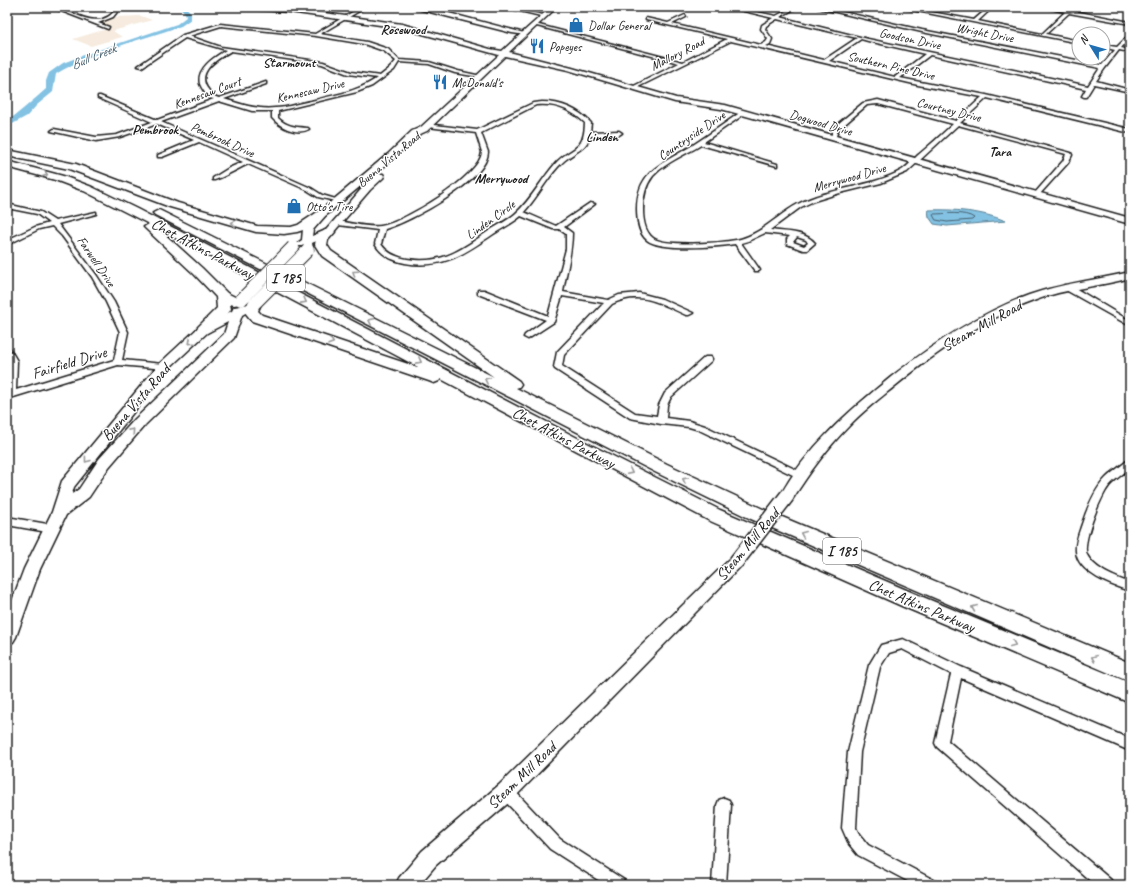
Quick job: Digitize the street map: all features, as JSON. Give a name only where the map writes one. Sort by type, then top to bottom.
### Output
[{"type":"highway","points":[[7,154],[72,166],[174,205],[256,229],[291,243],[293,247]]},
{"type":"highway","name":"Chet Atkins Parkway","points":[[7,154],[66,170],[132,199],[661,468],[757,514],[1130,673]]},
{"type":"highway","name":"Chet Atkins Parkway","points":[[7,164],[88,189],[133,211],[714,515],[1130,694]]},
{"type":"highway","points":[[133,211],[198,271],[222,296],[234,301],[248,302],[251,311],[257,318],[452,385],[558,434]]},
{"type":"highway","points":[[256,229],[284,231],[293,230],[302,227],[323,213]]},
{"type":"highway","points":[[333,228],[322,239],[321,245],[326,253],[559,416]]},
{"type":"highway","points":[[203,330],[224,309],[222,296]]},
{"type":"main road","name":"Buena Vista Road","points":[[248,302],[308,246]]},
{"type":"main road","name":"Buena Vista Road","points":[[7,637],[32,569],[54,529],[67,486],[103,439],[163,367],[203,330],[236,315],[293,247]]},
{"type":"main road","name":"Buena Vista Road","points":[[60,512],[84,493],[104,463],[140,422],[230,334],[236,315]]},
{"type":"street","points":[[53,7],[108,28]]},
{"type":"street","points":[[93,23],[112,16],[119,7]]},
{"type":"street","name":"Dogwood Drive","points":[[252,7],[402,26],[472,46],[570,69],[675,100],[722,107],[1130,221]]},
{"type":"street","points":[[316,35],[364,7]]},
{"type":"street","points":[[412,7],[427,9],[508,31],[526,34]]},
{"type":"street","points":[[505,7],[545,16]]},
{"type":"street","name":"Buena Vista Road","points":[[308,246],[308,229],[323,213],[393,154],[415,132],[426,127],[554,7]]},
{"type":"street","name":"Goodson Drive","points":[[729,7],[777,17],[929,54],[1088,88]]},
{"type":"street","points":[[763,46],[768,43],[770,39],[763,29],[764,25],[796,7]]},
{"type":"street","name":"Wright Drive","points":[[816,7],[915,29],[1103,67]]},
{"type":"street","points":[[899,7],[1071,40]]},
{"type":"street","points":[[974,22],[991,7]]},
{"type":"street","points":[[1044,7],[1130,23]]},
{"type":"street","points":[[1043,35],[1069,12]]},
{"type":"street","points":[[669,24],[685,16]]},
{"type":"street","name":"Southern Pine Drive","points":[[647,19],[897,78],[986,96],[1130,131]]},
{"type":"street","points":[[140,66],[185,36],[221,25],[316,35],[365,43],[386,50],[398,61],[430,63],[457,72],[479,76]]},
{"type":"street","points":[[535,25],[683,63]]},
{"type":"street","points":[[1084,96],[1103,67],[1130,35]]},
{"type":"street","points":[[185,36],[207,45],[230,50],[323,62],[350,73],[380,77]]},
{"type":"street","points":[[826,61],[860,38]]},
{"type":"street","name":"Mallory Road","points":[[634,88],[731,39]]},
{"type":"street","points":[[1111,48],[1130,52]]},
{"type":"street","name":"Kennesaw Drive","points":[[230,50],[216,58],[207,66],[202,77],[202,85],[211,96],[252,109],[275,110],[355,91],[370,85],[392,69],[398,61]]},
{"type":"street","points":[[897,78],[929,54]]},
{"type":"street","points":[[1092,82],[1130,91]]},
{"type":"street","name":"Kennesaw Court","points":[[54,131],[88,138],[118,136],[264,83]]},
{"type":"street","name":"Merrywood Drive","points":[[651,176],[646,181],[642,190],[640,216],[644,233],[653,241],[689,244],[737,243],[753,238],[800,206],[841,190],[890,179],[905,171],[986,96]]},
{"type":"street","name":"Pembrook Drive","points":[[100,97],[309,189],[320,196],[337,201]]},
{"type":"street","name":"Courtney Drive","points":[[833,138],[835,128],[865,104],[878,102],[1066,151],[1069,155],[1066,162],[1037,194]]},
{"type":"street","points":[[426,127],[478,132],[535,104],[542,103],[560,106],[579,114],[588,123],[589,134],[619,134]]},
{"type":"street","points":[[275,110],[275,118],[278,122],[298,130],[306,129]]},
{"type":"street","name":"Countryside Drive","points":[[651,176],[676,157],[701,143],[743,113]]},
{"type":"street","name":"Buena Vista Road","points":[[293,247],[308,246],[333,228],[367,188],[424,134],[426,127]]},
{"type":"street","points":[[333,228],[382,228],[401,222],[437,201],[459,186],[483,160],[485,147],[478,132]]},
{"type":"street","name":"Linden Circle","points":[[382,228],[378,244],[385,254],[399,259],[430,263],[441,261],[464,252],[520,214],[556,166],[585,144],[589,134]]},
{"type":"street","points":[[160,156],[200,140]]},
{"type":"street","points":[[701,143],[775,165]]},
{"type":"street","points":[[214,179],[230,169],[248,162]]},
{"type":"street","points":[[560,228],[592,204]]},
{"type":"street","name":"Farwell Drive","points":[[7,206],[39,213],[53,223],[95,276],[110,302],[124,332],[118,362]]},
{"type":"street","points":[[7,243],[37,228],[94,213]]},
{"type":"street","points":[[520,214],[555,228],[560,228],[569,233],[569,249],[564,265],[559,294],[551,320],[528,337]]},
{"type":"street","points":[[764,231],[796,235]]},
{"type":"street","points":[[737,243],[757,270]]},
{"type":"street","name":"Steam Mill Road","points":[[406,885],[429,858],[506,792],[736,562],[787,496],[800,475],[852,415],[901,375],[948,341],[974,325],[1032,298],[1067,287],[1130,275]]},
{"type":"street","points":[[1067,287],[1130,324]]},
{"type":"street","points":[[482,292],[551,320]]},
{"type":"street","points":[[559,294],[609,302]]},
{"type":"street","points":[[689,314],[644,295],[631,294],[618,296],[609,302],[560,354],[558,367],[633,416],[689,424],[702,428],[800,475]]},
{"type":"street","points":[[7,351],[13,361],[10,395]]},
{"type":"street","points":[[661,421],[663,405],[668,395],[708,359]]},
{"type":"street","name":"Fairfield Drive","points":[[10,395],[118,362],[163,367]]},
{"type":"street","points":[[1129,465],[1112,476],[1102,488],[1087,525],[1081,544],[1081,553],[1086,562],[1096,572],[1130,587]]},
{"type":"street","points":[[7,521],[54,529]]},
{"type":"street","points":[[929,885],[863,850],[854,840],[849,828],[854,752],[875,665],[885,649],[903,644],[957,670],[1130,745]]},
{"type":"street","points":[[957,670],[941,743],[1106,885]]},
{"type":"street","points":[[506,792],[555,844],[619,885]]},
{"type":"street","points":[[720,885],[724,805]]},
{"type":"shaded area","points":[[141,16],[152,20],[113,31],[122,37],[91,46],[73,39],[110,28],[97,23],[115,17]]},
{"type":"water","points":[[928,210],[968,211],[1006,221],[947,226],[934,224],[929,217]]},
{"type":"waterway","name":"Bull Creek","points":[[7,125],[24,114],[34,103],[50,90],[50,81],[53,73],[86,56],[179,25],[189,18],[188,13],[183,7]]},
{"type":"place","name":"Dollar General","points":[[576,25]]},
{"type":"place","name":"Popeyes","points":[[537,46]]},
{"type":"place","name":"McDonald's","points":[[440,82]]},
{"type":"place","name":"Otto's Tire","points":[[294,206]]},
{"type":"district","name":"Rosewood","points":[[403,29]]},
{"type":"district","name":"Starmount","points":[[289,62]]},
{"type":"district","name":"Pembrook","points":[[155,129]]},
{"type":"district","name":"Linden","points":[[602,136]]},
{"type":"district","name":"Tara","points":[[1000,151]]},
{"type":"district","name":"Merrywood","points":[[501,178]]}]
